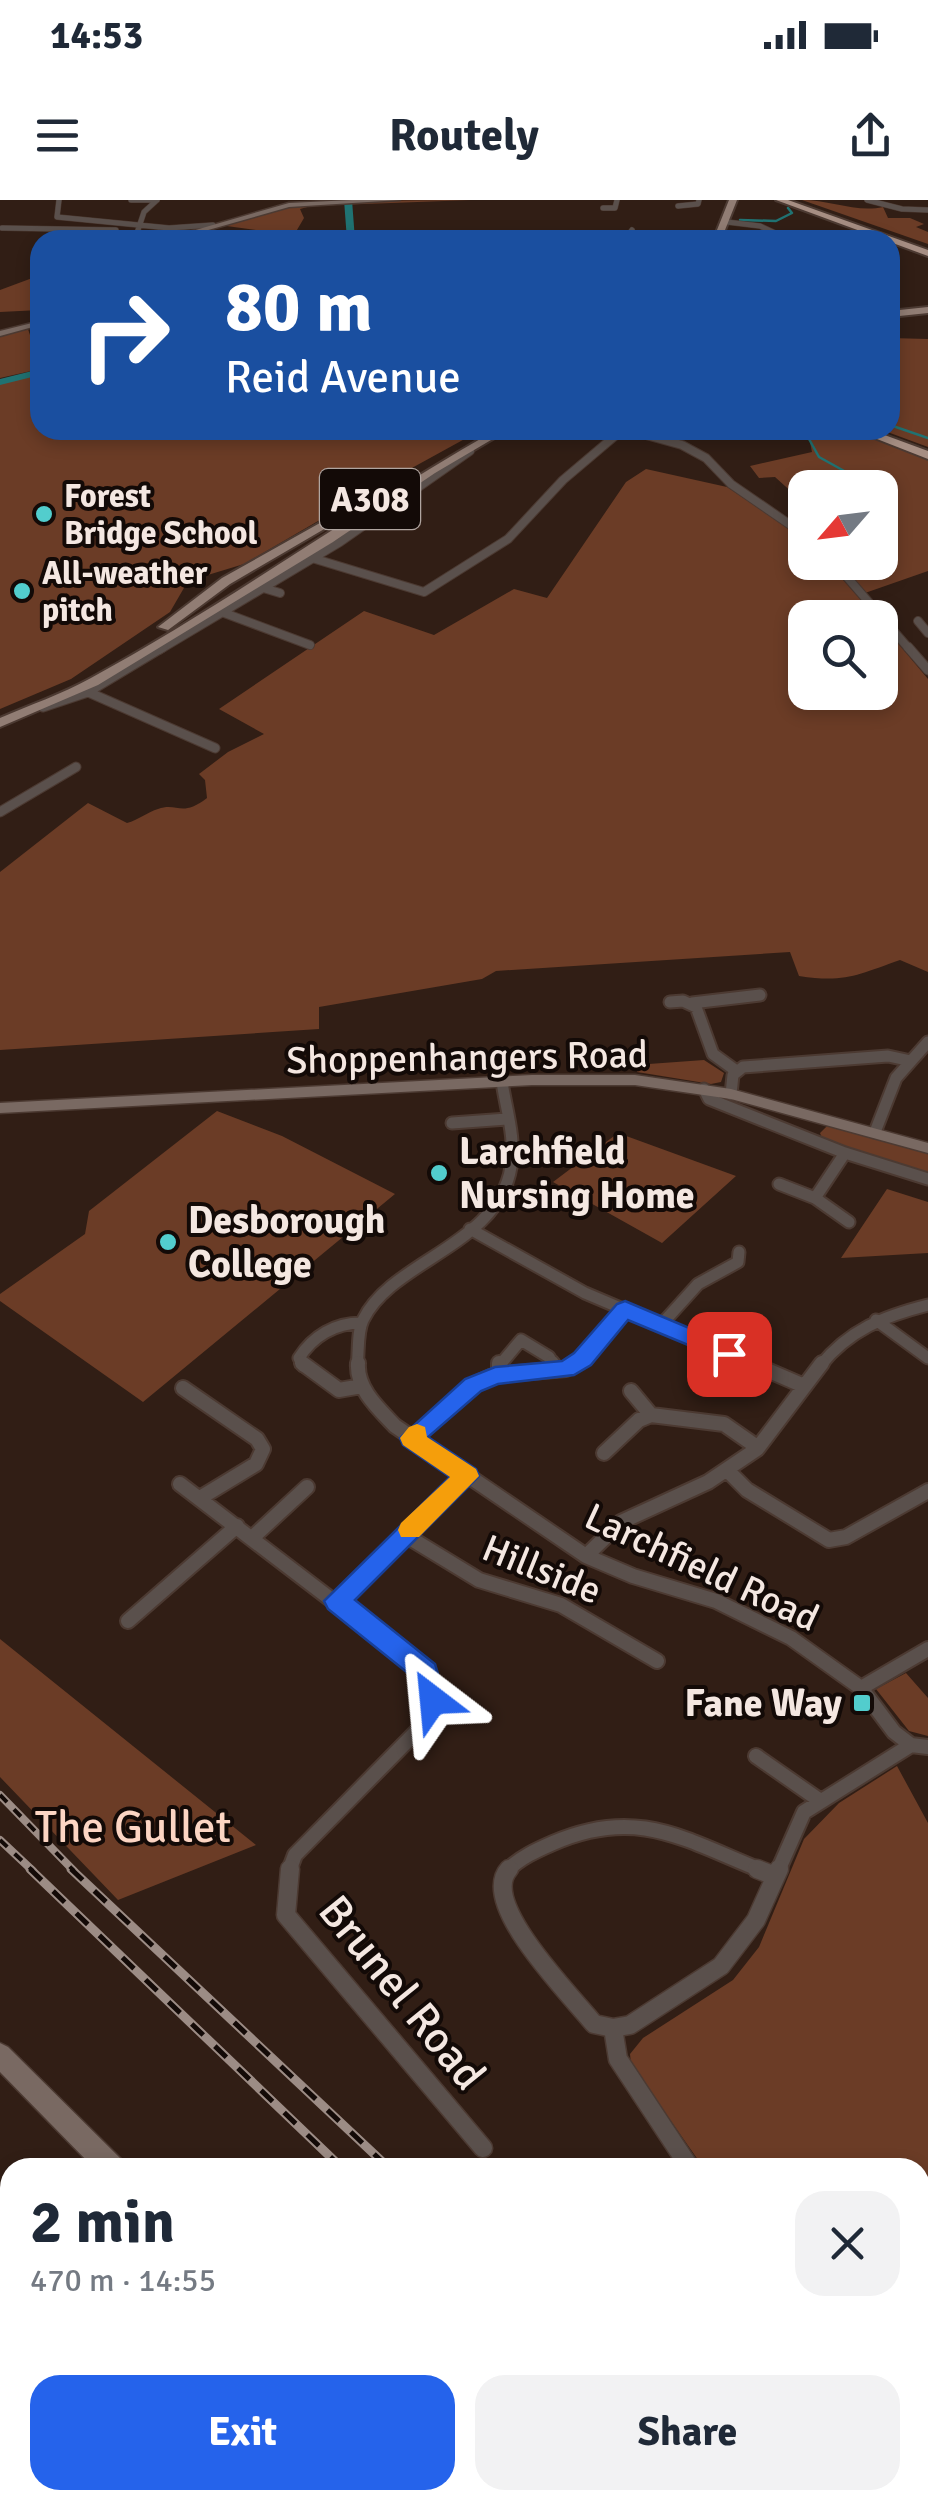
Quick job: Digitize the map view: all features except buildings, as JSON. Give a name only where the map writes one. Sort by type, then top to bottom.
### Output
[{"type":"highway","points":[[780,200],[869,230]]},
{"type":"highway","points":[[794,200],[874,230]]},
{"type":"highway","points":[[900,240],[928,250]]},
{"type":"highway","points":[[900,241],[928,250]]},
{"type":"highway","points":[[891,440],[928,452]]},
{"type":"highway","points":[[898,440],[928,452]]},
{"type":"main road","points":[[723,230],[733,200]]},
{"type":"main road","points":[[900,313],[928,310]]},
{"type":"main road","name":"A308","points":[[0,720],[87,680],[226,581],[479,440]]},
{"type":"main road","name":"A308","points":[[0,720],[93,682],[480,440]]},
{"type":"street","points":[[59,200],[56,218],[139,225],[172,220]]},
{"type":"street","points":[[130,200],[157,200]]},
{"type":"street","points":[[139,225],[157,200]]},
{"type":"street","points":[[198,230],[290,205],[397,200]]},
{"type":"street","points":[[603,208],[615,208],[617,200]]},
{"type":"street","points":[[678,206],[698,204],[698,200]]},
{"type":"street","points":[[867,200],[928,213]]},
{"type":"street","points":[[914,219],[928,213]]},
{"type":"street","points":[[727,222],[769,230]]},
{"type":"street","points":[[139,225],[145,230]]},
{"type":"street","points":[[2,228],[214,225]]},
{"type":"street","points":[[0,334],[30,326]]},
{"type":"street","points":[[22,714],[88,692],[366,526],[482,440]]},
{"type":"street","points":[[312,558],[424,592],[508,538],[563,480],[613,440]]},
{"type":"street","points":[[663,440],[706,458],[745,495],[788,524]]},
{"type":"street","points":[[850,580],[928,670]]},
{"type":"street","points":[[260,587],[280,593]]},
{"type":"street","points":[[220,611],[309,646]]},
{"type":"street","points":[[918,620],[928,633]]},
{"type":"street","points":[[88,692],[215,748]]},
{"type":"street","points":[[0,812],[76,767]]},
{"type":"street","points":[[670,1002],[692,1004],[760,994]]},
{"type":"street","points":[[692,1004],[714,1060],[736,1070],[888,1056],[911,1061]]},
{"type":"street","points":[[876,1132],[896,1078],[928,1042]]},
{"type":"street","points":[[731,1094],[736,1070]]},
{"type":"street","name":"Shoppenhangers Road","points":[[0,1108],[502,1082],[634,1080],[731,1094],[928,1148]]},
{"type":"street","points":[[361,1323],[342,1323],[304,1350],[299,1358],[303,1366],[339,1390],[362,1386],[356,1356],[361,1323],[377,1299],[470,1230],[500,1201],[511,1171],[502,1082]]},
{"type":"street","points":[[704,1089],[709,1098],[845,1153],[928,1180]]},
{"type":"street","points":[[454,1142],[451,1119],[507,1118]]},
{"type":"street","points":[[818,1140],[815,1129],[822,1118]]},
{"type":"street","points":[[816,1198],[845,1153]]},
{"type":"street","points":[[779,1184],[816,1198],[849,1222]]},
{"type":"street","points":[[470,1230],[570,1285],[804,1386]]},
{"type":"street","points":[[662,1326],[698,1284],[742,1261]]},
{"type":"street","points":[[586,1556],[604,1534],[634,1510],[728,1471],[757,1447],[831,1349],[876,1320],[928,1304]]},
{"type":"street","points":[[412,1438],[473,1385],[500,1375],[566,1369],[582,1359],[625,1309]]},
{"type":"street","points":[[876,1320],[928,1358]]},
{"type":"street","points":[[500,1375],[499,1362],[521,1340],[549,1358],[556,1370]]},
{"type":"street","name":"Larchfield Road","points":[[362,1386],[380,1414],[586,1556],[759,1620],[861,1688],[894,1732],[919,1746]]},
{"type":"street","points":[[183,1388],[257,1439],[264,1449],[256,1464],[200,1498]]},
{"type":"street","points":[[631,1391],[651,1415]]},
{"type":"street","points":[[604,1453],[610,1438],[651,1415],[724,1424],[757,1447]]},
{"type":"street","points":[[728,1471],[747,1490],[830,1540],[846,1537],[928,1491]]},
{"type":"street","points":[[337,1601],[467,1476]]},
{"type":"street","name":"Brunel Road","points":[[180,1484],[426,1672],[433,1700],[418,1730],[295,1855],[287,1876],[286,1915],[483,2148]]},
{"type":"street","points":[[252,1538],[307,1486]]},
{"type":"street","points":[[128,1621],[237,1526]]},
{"type":"street","name":"Hillside","points":[[405,1535],[479,1580],[561,1604],[657,1661]]},
{"type":"street","points":[[861,1688],[928,1648]]},
{"type":"street","points":[[775,1876],[653,1830],[621,1824],[590,1828],[518,1862],[503,1875],[504,1908],[594,2024],[613,2028],[630,2025],[721,1966],[756,1920],[804,1812],[919,1746]]},
{"type":"street","points":[[756,1756],[819,1800]]},
{"type":"street","points":[[613,2028],[618,2059],[685,2158]]},
{"type":"street","points":[[0,2055],[102,2158]]},
{"type":"green space","points":[[471,200],[311,206],[300,209],[304,218],[297,230],[219,225],[309,201]]},
{"type":"green space","points":[[802,200],[883,207],[888,218],[910,218],[924,224],[916,227],[928,232],[928,244],[900,234],[900,230],[888,230]]},
{"type":"green space","points":[[30,279],[30,310],[0,312],[0,290]]},
{"type":"green space","points":[[28,329],[30,371],[0,378],[0,337]]},
{"type":"green space","points":[[900,338],[928,339],[928,447],[900,437]]},
{"type":"green space","points":[[30,375],[30,440],[463,440],[370,491],[332,488],[328,491],[356,499],[244,564],[188,581],[170,612],[71,679],[0,709],[0,384]]},
{"type":"green space","points":[[810,440],[878,440],[928,458],[928,571],[865,593],[854,580],[898,580],[898,470],[788,470],[788,489],[775,477],[759,478],[750,466],[812,452]]},
{"type":"green space","points":[[646,469],[727,487],[788,527],[788,580],[843,580],[861,600],[788,600],[788,710],[898,710],[898,643],[928,679],[928,972],[900,960],[840,978],[799,976],[790,952],[496,971],[482,979],[319,1007],[319,1029],[0,1050],[0,872],[88,803],[127,823],[158,809],[191,807],[207,798],[205,780],[199,774],[228,752],[264,734],[219,709],[364,611],[434,635],[514,589],[547,598],[626,482]]},
{"type":"green space","points":[[704,1060],[724,1073],[721,1082],[711,1084],[637,1072],[635,1065]]},
{"type":"green space","name":"Desborough College","points":[[217,1111],[282,1136],[395,1194],[143,1402],[0,1301],[0,1294],[85,1234],[89,1211]]},
{"type":"green space","points":[[829,1124],[928,1151],[928,1176],[823,1140],[820,1133]]},
{"type":"green space","points":[[618,1133],[736,1176],[662,1243],[553,1182]]},
{"type":"green space","points":[[887,1189],[928,1202],[928,1253],[841,1258]]},
{"type":"green space","name":"The Gullet","points":[[0,1639],[256,1845],[118,1900],[0,1777]]},
{"type":"green space","points":[[906,1673],[928,1698],[928,1736],[909,1731],[876,1689]]},
{"type":"green space","points":[[897,1766],[928,1823],[928,2158],[697,2158],[631,2064],[630,2054],[643,2038],[733,1980],[759,1947],[804,1839],[839,1803]]},
{"type":"waterway","points":[[348,200],[350,230]]},
{"type":"waterway","points":[[740,220],[776,221],[792,213],[788,208]]},
{"type":"waterway","points":[[0,382],[30,374]]},
{"type":"waterway","points":[[900,428],[928,438]]},
{"type":"waterway","points":[[810,440],[819,457],[842,470]]},
{"type":"railway","points":[[0,1795],[74,1871]]},
{"type":"railway","points":[[0,1840],[33,1871]]},
{"type":"railway","points":[[30,1869],[332,2158]]},
{"type":"railway","points":[[71,1869],[378,2158]]},
{"type":"slow traffic","points":[[410,1530],[467,1476],[412,1438],[417,1433]]},
{"type":"place","name":"Forest Bridge School","points":[[44,514]]},
{"type":"place","name":"All-weather pitch","points":[[22,591]]},
{"type":"place","name":"Larchfield Nursing Home","points":[[439,1173]]},
{"type":"place","name":"Desborough College","points":[[168,1242]]},
{"type":"place","name":"Fane Way","points":[[862,1703]]},
{"type":"route","points":[[433,1700],[426,1672],[337,1601],[467,1476],[412,1438],[473,1385],[495,1375],[566,1369],[582,1359],[625,1309],[729,1354]]}]
